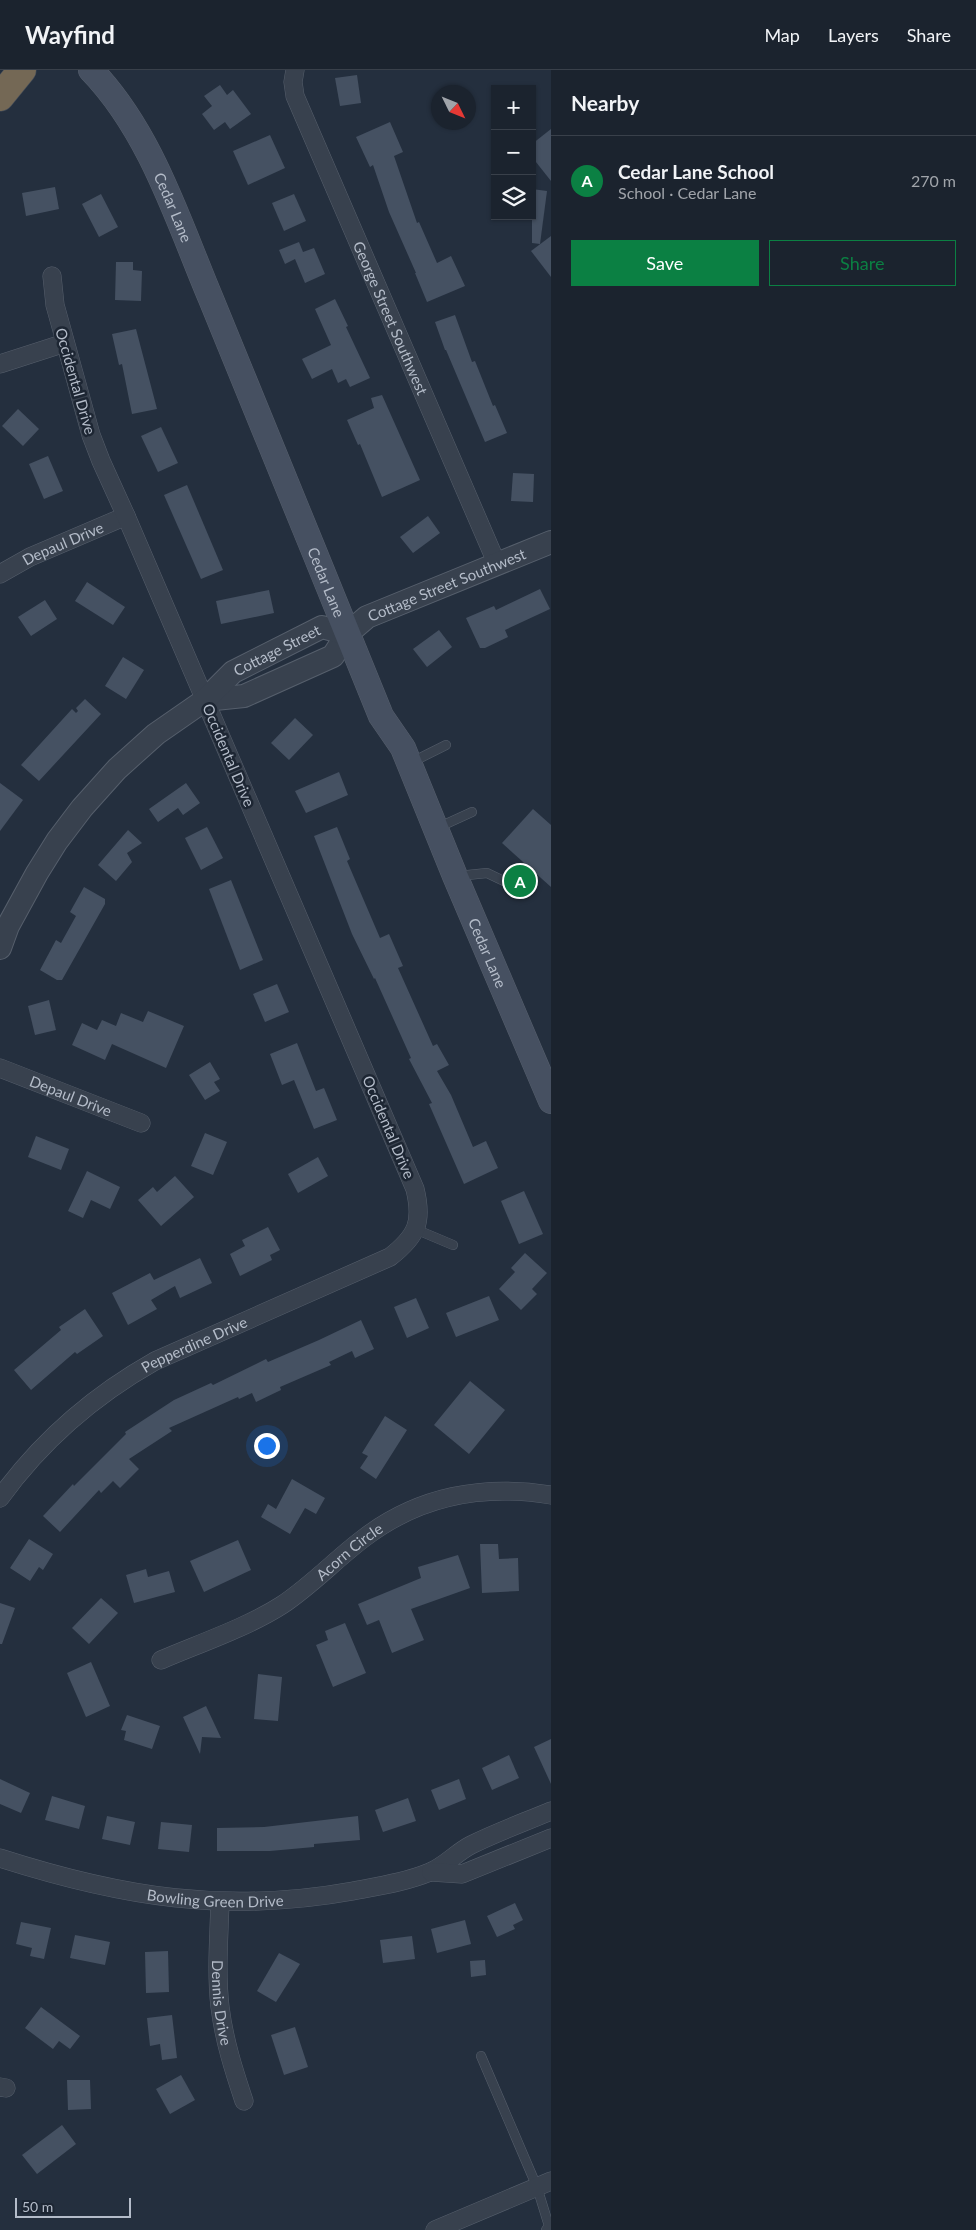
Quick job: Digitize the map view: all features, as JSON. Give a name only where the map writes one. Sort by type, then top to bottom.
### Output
[{"type":"highway","points":[[0,97],[22,70]]},
{"type":"main road","name":"Cedar Lane","points":[[94,73],[111,90],[145,145],[252,397],[381,716],[403,748],[455,876],[548,1083]]},
{"type":"street","name":"George Street Southwest","points":[[295,70],[293,82],[296,96],[497,564]]},
{"type":"street","name":"Occidental Drive","points":[[52,276],[55,304],[91,435],[415,1188],[420,1208],[415,1229]]},
{"type":"street","points":[[0,364],[65,343]]},
{"type":"street","name":"Depaul Drive","points":[[0,574],[30,557],[126,516]]},
{"type":"street","name":"Cottage Street Southwest","points":[[347,634],[367,616],[551,542]]},
{"type":"street","name":"Cottage Street","points":[[0,948],[8,926],[36,873],[82,808],[116,769],[156,734],[205,700],[233,672],[322,627],[347,634],[333,656],[244,696],[205,700]]},
{"type":"street","name":"Depaul Drive","points":[[0,1068],[141,1123]]},
{"type":"street","name":"Pepperdine Drive","points":[[0,1498],[27,1464],[61,1427],[124,1378],[155,1360],[390,1258],[405,1246],[415,1229]]},
{"type":"street","name":"Acorn Circle","points":[[161,1660],[279,1606],[302,1591],[364,1538],[409,1510],[438,1499],[471,1493],[537,1492],[551,1495]]},
{"type":"street","name":"Bowling Green Drive","points":[[0,1858],[110,1889],[183,1900],[220,1902],[313,1898],[388,1885],[431,1872],[470,1845],[551,1811]]},
{"type":"street","name":"Bowling Green Drive","points":[[431,1872],[462,1874],[551,1838]]},
{"type":"street","name":"Dennis Drive","points":[[220,1902],[218,1974],[220,2008],[230,2058],[244,2101]]},
{"type":"street","points":[[435,2230],[544,2184]]},
{"type":"lane","points":[[409,763],[446,745]]},
{"type":"lane","points":[[436,828],[472,812]]},
{"type":"lane","points":[[455,876],[487,873],[508,883]]},
{"type":"lane","points":[[415,1229],[453,1245]]},
{"type":"lane","points":[[481,2056],[544,2184],[549,2226],[546,2230]]},
{"type":"building","points":[[357,75],[361,103],[340,106],[335,78]]},
{"type":"building","points":[[220,85],[227,95],[233,90],[251,114],[230,129],[225,122],[214,130],[202,114],[212,106],[204,96]]},
{"type":"building","points":[[390,122],[403,152],[394,156],[417,223],[419,222],[437,263],[451,256],[465,286],[427,302],[389,212],[373,165],[370,167],[356,137]]},
{"type":"building","points":[[551,129],[551,181],[536,162],[536,141]]},
{"type":"building","points":[[270,135],[285,168],[248,185],[233,151]]},
{"type":"building","points":[[55,187],[59,209],[26,216],[22,193]]},
{"type":"building","points":[[536,190],[547,191],[540,244],[532,243],[532,220],[536,220]]},
{"type":"building","points":[[101,194],[118,227],[99,237],[82,204]]},
{"type":"building","points":[[294,194],[306,221],[284,231],[272,203]]},
{"type":"building","points":[[551,236],[551,277],[531,251]]},
{"type":"building","points":[[299,242],[303,252],[314,248],[325,274],[305,283],[295,259],[285,264],[279,250]]},
{"type":"building","points":[[116,262],[133,262],[133,270],[142,271],[141,301],[115,300]]},
{"type":"building","points":[[335,299],[370,378],[350,387],[346,379],[338,383],[332,369],[312,379],[302,359],[331,345],[315,309]]},
{"type":"building","points":[[455,315],[472,362],[475,361],[493,406],[495,405],[507,433],[485,442],[445,350],[435,322]]},
{"type":"building","points":[[136,329],[157,409],[132,414],[122,364],[119,365],[112,334]]},
{"type":"building","points":[[382,395],[420,480],[382,497],[360,444],[358,445],[347,420],[374,408],[371,398]]},
{"type":"building","points":[[18,409],[39,429],[23,446],[2,426]]},
{"type":"building","points":[[161,427],[178,463],[158,472],[141,436]]},
{"type":"building","points":[[48,456],[63,491],[44,499],[29,464]]},
{"type":"building","points":[[513,473],[534,474],[533,502],[511,501]]},
{"type":"building","points":[[187,485],[223,570],[201,579],[164,495]]},
{"type":"building","points":[[428,516],[440,533],[413,553],[400,537]]},
{"type":"building","points":[[87,582],[125,607],[113,625],[75,601]]},
{"type":"building","points":[[540,589],[550,609],[505,630],[508,637],[485,648],[480,648],[466,618],[494,606],[496,610]]},
{"type":"building","points":[[269,590],[274,613],[221,624],[216,601]]},
{"type":"building","points":[[45,600],[57,619],[31,636],[18,617]]},
{"type":"building","points":[[439,630],[452,647],[427,667],[413,649]]},
{"type":"building","points":[[123,657],[144,670],[126,699],[105,686]]},
{"type":"building","points":[[85,699],[101,714],[39,781],[21,765],[72,709],[76,713],[78,711],[76,708]]},
{"type":"building","points":[[295,718],[313,735],[289,760],[271,743]]},
{"type":"building","points":[[339,772],[348,795],[306,813],[295,791]]},
{"type":"building","points":[[0,783],[23,800],[0,831]]},
{"type":"building","points":[[186,783],[200,803],[183,815],[178,808],[158,822],[149,809]]},
{"type":"building","points":[[533,809],[551,825],[551,887],[502,843]]},
{"type":"building","points":[[207,827],[223,858],[201,870],[185,838]]},
{"type":"building","points":[[337,827],[350,859],[347,861],[380,938],[389,934],[403,966],[398,968],[433,1046],[437,1044],[449,1065],[437,1071],[451,1095],[473,1147],[486,1141],[498,1168],[464,1184],[429,1104],[432,1103],[409,1059],[411,1058],[375,978],[352,934],[314,836]]},
{"type":"building","points":[[128,830],[142,843],[127,853],[132,862],[116,881],[98,865]]},
{"type":"building","points":[[231,880],[263,960],[240,970],[209,889]]},
{"type":"building","points":[[84,887],[105,899],[105,904],[62,980],[57,980],[40,970],[56,940],[61,943],[76,916],[70,912]]},
{"type":"building","points":[[277,984],[289,1012],[265,1022],[253,994]]},
{"type":"building","points":[[49,1000],[56,1030],[35,1035],[28,1006]]},
{"type":"building","points":[[148,1011],[184,1026],[166,1068],[112,1044],[105,1060],[72,1045],[82,1023],[97,1030],[102,1020],[116,1026],[121,1013],[143,1022]]},
{"type":"building","points":[[297,1043],[316,1091],[324,1088],[337,1120],[314,1129],[294,1080],[282,1085],[270,1054]]},
{"type":"building","points":[[210,1062],[220,1079],[214,1082],[220,1091],[205,1100],[189,1075]]},
{"type":"building","points":[[205,1133],[227,1142],[213,1175],[191,1166]]},
{"type":"building","points":[[36,1136],[69,1149],[61,1170],[28,1157]]},
{"type":"building","points":[[318,1157],[328,1176],[298,1193],[288,1174]]},
{"type":"building","points":[[87,1171],[120,1187],[110,1209],[91,1200],[83,1218],[68,1211]]},
{"type":"building","points":[[175,1176],[194,1197],[161,1226],[138,1200],[153,1187],[157,1192]]},
{"type":"building","points":[[524,1191],[543,1234],[519,1244],[501,1201]]},
{"type":"building","points":[[268,1227],[280,1250],[270,1255],[272,1260],[240,1276],[230,1254],[245,1246],[242,1240]]},
{"type":"building","points":[[525,1253],[547,1273],[532,1289],[537,1294],[521,1310],[499,1289],[515,1272],[511,1268]]},
{"type":"building","points":[[200,1258],[212,1283],[180,1298],[175,1286],[151,1300],[157,1309],[128,1325],[112,1293],[150,1273],[154,1280]]},
{"type":"building","points":[[489,1296],[499,1320],[456,1337],[446,1313]]},
{"type":"building","points":[[416,1298],[429,1328],[407,1338],[394,1307]]},
{"type":"building","points":[[85,1309],[103,1336],[77,1354],[75,1352],[31,1390],[14,1370],[61,1330],[59,1327]]},
{"type":"building","points":[[361,1320],[374,1349],[355,1358],[352,1351],[329,1362],[331,1365],[280,1387],[281,1390],[256,1402],[252,1393],[239,1399],[238,1397],[169,1428],[172,1431],[129,1459],[139,1469],[120,1488],[113,1481],[101,1493],[99,1490],[60,1532],[43,1516],[73,1484],[74,1486],[126,1434],[125,1432],[174,1400],[211,1383],[213,1385],[266,1359],[268,1362]]},
{"type":"building","points":[[470,1381],[505,1410],[469,1454],[434,1425]]},
{"type":"building","points":[[385,1416],[407,1430],[376,1479],[360,1468],[368,1456],[362,1453]]},
{"type":"building","points":[[292,1479],[325,1498],[316,1514],[305,1508],[290,1534],[261,1517],[268,1504],[276,1509]]},
{"type":"building","points":[[29,1539],[53,1554],[43,1570],[39,1567],[30,1581],[10,1568]]},
{"type":"building","points":[[238,1540],[251,1570],[204,1592],[190,1561]]},
{"type":"building","points":[[480,1544],[498,1544],[499,1559],[518,1558],[519,1591],[482,1593]]},
{"type":"building","points":[[458,1555],[470,1588],[411,1609],[424,1640],[392,1653],[379,1620],[367,1625],[358,1604],[421,1578],[418,1567]]},
{"type":"building","points":[[146,1569],[148,1577],[169,1571],[175,1592],[134,1603],[126,1575]]},
{"type":"building","points":[[101,1598],[118,1613],[89,1644],[72,1628]]},
{"type":"building","points":[[0,1603],[15,1608],[2,1644],[0,1644]]},
{"type":"building","points":[[345,1623],[366,1673],[333,1687],[316,1645],[328,1640],[325,1631]]},
{"type":"building","points":[[91,1662],[110,1706],[86,1717],[67,1673]]},
{"type":"building","points":[[258,1674],[282,1677],[278,1721],[254,1719]]},
{"type":"building","points":[[206,1706],[221,1738],[202,1737],[200,1754],[183,1717]]},
{"type":"building","points":[[127,1715],[160,1726],[152,1749],[124,1740],[126,1731],[121,1730]]},
{"type":"building","points":[[551,1739],[551,1784],[534,1747]]},
{"type":"building","points":[[509,1755],[519,1778],[492,1790],[482,1768]]},
{"type":"building","points":[[0,1779],[30,1793],[21,1813],[0,1804]]},
{"type":"building","points":[[459,1779],[466,1799],[439,1810],[431,1790]]},
{"type":"building","points":[[52,1796],[85,1806],[79,1829],[45,1820]]},
{"type":"building","points":[[408,1798],[416,1821],[383,1832],[375,1810]]},
{"type":"building","points":[[107,1816],[135,1822],[130,1845],[102,1839]]},
{"type":"building","points":[[358,1816],[360,1840],[314,1844],[314,1847],[270,1851],[217,1851],[217,1828],[264,1827]]},
{"type":"building","points":[[161,1822],[192,1825],[189,1852],[158,1849]]},
{"type":"building","points":[[515,1903],[523,1920],[513,1925],[515,1929],[497,1937],[487,1916]]},
{"type":"building","points":[[465,1920],[471,1944],[437,1953],[431,1929]]},
{"type":"building","points":[[21,1922],[51,1928],[44,1959],[30,1956],[32,1948],[16,1944]]},
{"type":"building","points":[[75,1935],[110,1942],[105,1965],[70,1958]]},
{"type":"building","points":[[412,1936],[415,1959],[383,1963],[380,1940]]},
{"type":"building","points":[[168,1951],[169,1992],[146,1993],[145,1952]]},
{"type":"building","points":[[279,1953],[300,1964],[276,2002],[257,1991]]},
{"type":"building","points":[[485,1960],[486,1975],[471,1977],[470,1961]]},
{"type":"building","points":[[41,2007],[80,2036],[70,2049],[59,2041],[53,2049],[25,2028]]},
{"type":"building","points":[[172,2015],[177,2058],[162,2060],[160,2044],[150,2046],[147,2018]]},
{"type":"building","points":[[295,2027],[308,2067],[284,2075],[271,2035]]},
{"type":"building","points":[[181,2075],[195,2100],[170,2114],[156,2089]]},
{"type":"building","points":[[67,2080],[90,2080],[91,2109],[68,2110]]},
{"type":"building","points":[[62,2125],[76,2144],[37,2174],[22,2155]]},
{"type":"place","name":"Cedar Lane School","points":[[520,881]]}]
